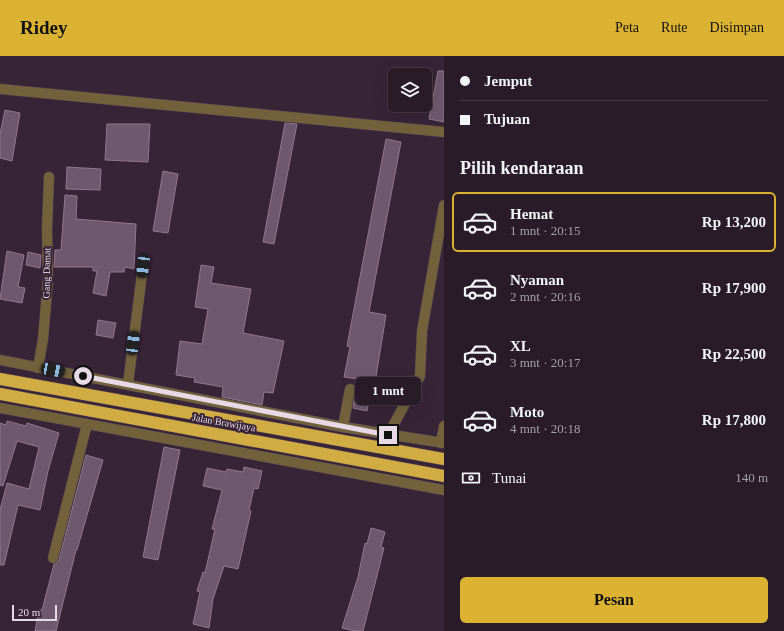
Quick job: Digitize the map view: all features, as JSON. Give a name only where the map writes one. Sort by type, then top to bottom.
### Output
[{"type":"highway","name":"Jalan Brawijaya","points":[[0,379],[444,458]]},
{"type":"highway","name":"Jalan Brawijaya","points":[[0,394],[444,476]]},
{"type":"street","points":[[0,89],[444,132]]},
{"type":"street","name":"Gang Damat","points":[[38,368],[43,339],[48,280],[47,229],[49,177]]},
{"type":"street","points":[[388,435],[420,376],[422,331],[444,205]]},
{"type":"street","points":[[128,384],[143,266]]},
{"type":"street","points":[[0,360],[388,435],[442,443],[444,426]]},
{"type":"street","points":[[343,427],[350,389]]},
{"type":"street","points":[[0,408],[444,490]]},
{"type":"street","points":[[53,558],[87,424]]},
{"type":"building","points":[[438,71],[444,71],[444,122],[429,119],[430,112],[432,112],[432,103]]},
{"type":"building","points":[[5,110],[20,113],[12,161],[0,158],[0,134]]},
{"type":"building","points":[[285,123],[297,124],[274,244],[263,242]]},
{"type":"building","points":[[107,124],[150,124],[148,162],[105,160]]},
{"type":"building","points":[[386,139],[401,142],[369,312],[386,315],[373,395],[370,394],[367,411],[353,408],[357,379],[344,377],[350,347],[347,346]]},
{"type":"building","points":[[67,167],[101,169],[100,190],[66,189]]},
{"type":"building","points":[[163,171],[178,174],[168,233],[153,231]]},
{"type":"building","points":[[65,195],[77,196],[76,219],[136,224],[134,269],[125,267],[124,272],[110,272],[106,296],[93,293],[97,271],[93,271],[93,267],[54,267],[55,250],[61,250]]},
{"type":"building","points":[[7,251],[24,255],[18,287],[25,288],[22,303],[0,299]]},
{"type":"building","points":[[28,252],[41,255],[40,268],[26,265]]},
{"type":"building","points":[[201,265],[214,267],[211,283],[251,289],[243,333],[284,341],[273,393],[264,392],[262,405],[222,397],[223,387],[194,382],[195,378],[176,375],[180,341],[202,344],[208,309],[195,307]]},
{"type":"building","points":[[98,320],[116,323],[113,338],[96,335]]},
{"type":"building","points":[[7,421],[26,426],[27,423],[59,433],[48,471],[40,510],[18,505],[4,565],[0,565],[0,510],[7,483],[29,489],[39,447],[17,441],[3,486],[0,485],[0,423],[6,425]]},
{"type":"building","points":[[164,447],[180,450],[158,560],[143,557]]},
{"type":"building","points":[[86,455],[103,460],[76,550],[56,631],[35,631],[39,610],[42,610],[54,564],[59,560]]},
{"type":"building","points":[[244,467],[262,471],[258,489],[254,488],[249,510],[251,511],[238,569],[224,566],[213,599],[209,628],[193,624],[200,592],[197,591],[203,572],[205,573],[215,529],[212,529],[222,490],[203,486],[207,468],[226,472],[227,469],[243,472]]},
{"type":"building","points":[[371,528],[385,532],[381,547],[384,548],[363,631],[355,631],[342,628],[358,577],[365,543],[367,544]]},
{"type":"route","points":[[83,376],[388,435]]}]
